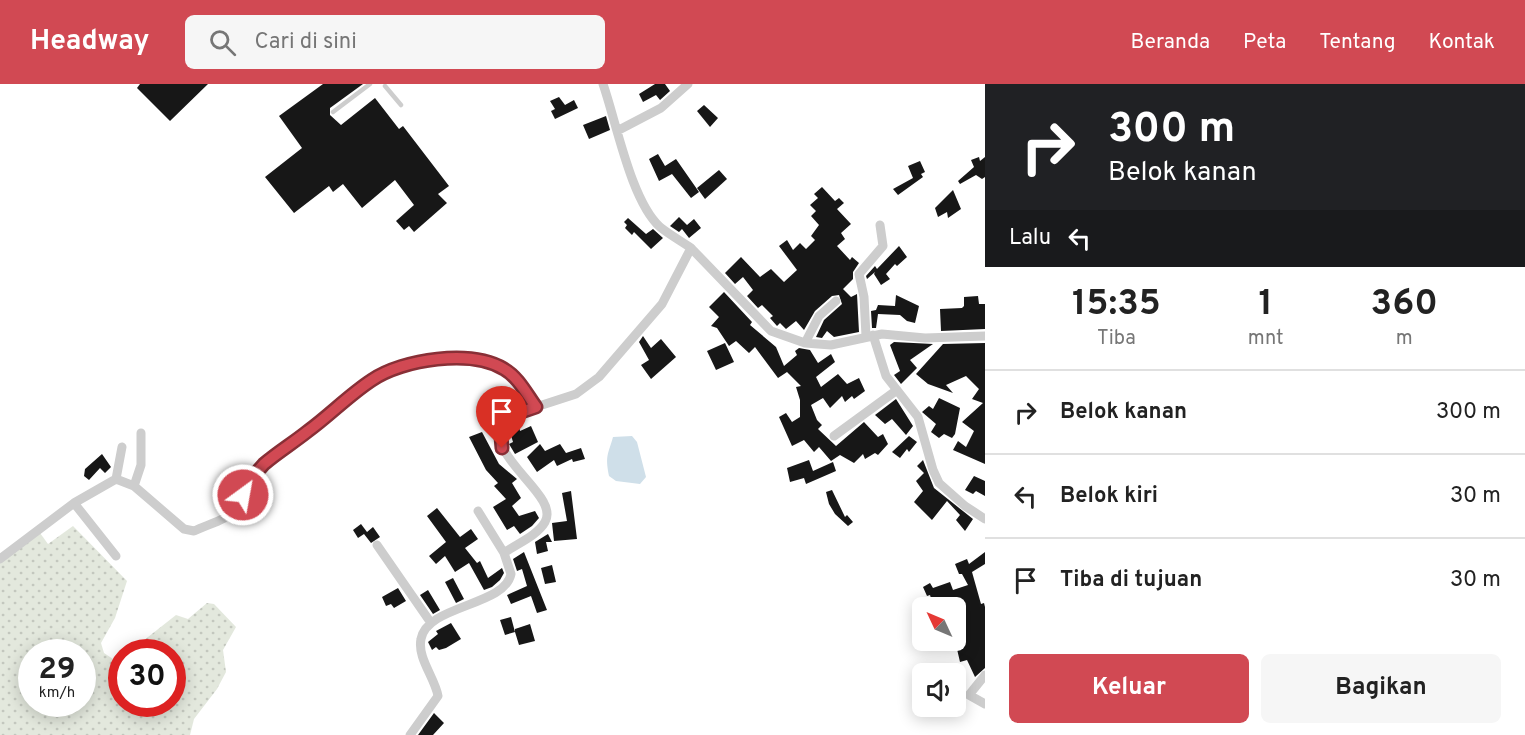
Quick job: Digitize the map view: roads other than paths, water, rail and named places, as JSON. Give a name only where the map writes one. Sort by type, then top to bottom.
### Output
[{"type":"street","points":[[603,84],[623,154],[650,215],[660,226],[691,248],[771,332],[805,343],[831,345],[870,336],[926,338],[985,336]]},
{"type":"street","points":[[617,131],[661,108],[688,84]]},
{"type":"street","points":[[880,225],[884,246],[859,274],[870,336],[886,376],[918,417],[931,464],[939,483],[965,506],[985,519]]},
{"type":"street","points":[[504,553],[537,531],[546,521],[547,512],[528,478],[512,464],[502,448],[500,425],[504,418],[576,394],[598,377],[662,304],[691,248]]},
{"type":"street","points":[[805,343],[819,316],[837,301]]},
{"type":"street","points":[[116,479],[134,486],[184,529],[194,531],[229,514],[238,506],[248,484],[264,464],[373,379],[407,365],[434,359],[468,358],[504,369],[517,379],[536,407]]},
{"type":"street","points":[[834,436],[897,390]]},
{"type":"street","points":[[134,486],[141,465],[141,433]]},
{"type":"street","points":[[0,546],[3,557],[74,503],[116,479],[122,447]]},
{"type":"street","points":[[74,503],[116,556]]},
{"type":"street","points":[[410,735],[438,696],[420,644],[424,630],[431,623],[504,587],[512,574],[504,553],[478,512]]},
{"type":"street","points":[[377,544],[431,623]]},
{"type":"street","points":[[985,675],[969,695],[985,704]]},
{"type":"lane","points":[[333,112],[370,84]]},
{"type":"lane","points":[[386,85],[401,105]]}]
